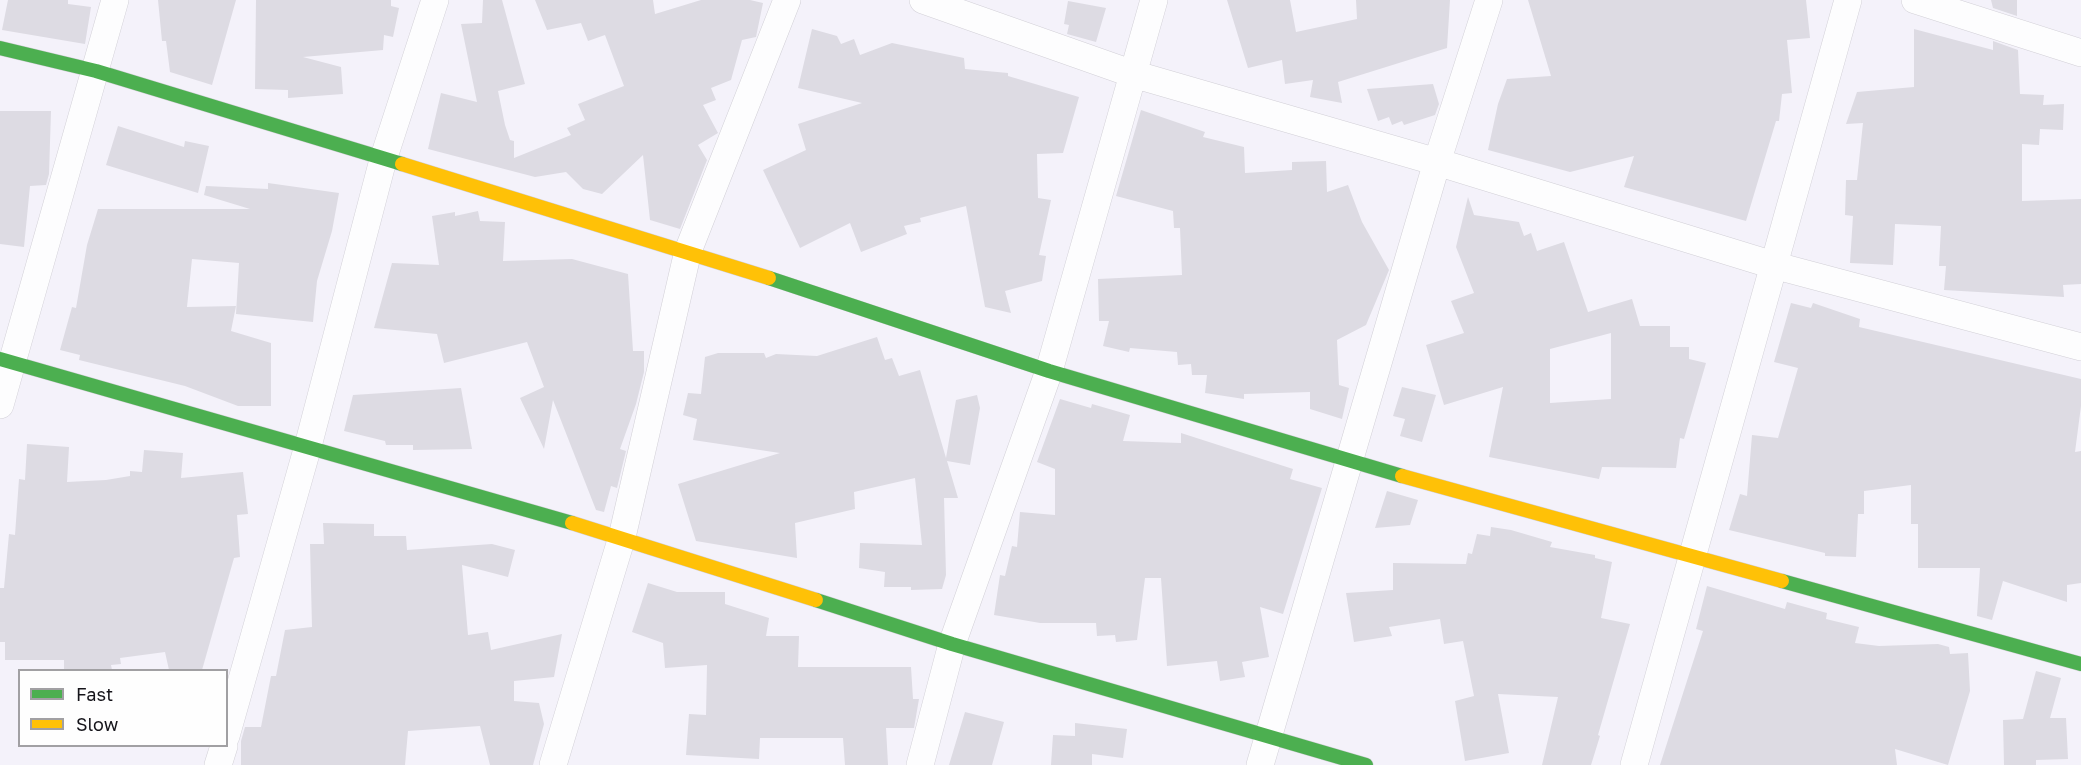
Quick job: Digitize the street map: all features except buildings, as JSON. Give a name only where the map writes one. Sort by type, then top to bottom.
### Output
[{"type":"street","points":[[0,405],[6,361],[96,71],[115,0]]},
{"type":"street","points":[[228,729],[308,446],[383,160],[435,0]]},
{"type":"street","points":[[553,765],[622,537],[688,250],[787,0]]},
{"type":"street","points":[[923,0],[1133,74],[1437,162],[1773,264],[2081,347]]},
{"type":"street","points":[[921,765],[952,644],[1049,371],[1154,0]]},
{"type":"street","points":[[1260,765],[1437,162],[1489,0]]},
{"type":"street","points":[[1634,765],[1848,0]]},
{"type":"street","points":[[1915,0],[2081,53]]},
{"type":"street","points":[[0,48],[96,71],[383,160],[688,250],[1049,371],[1348,461],[2081,664]]},
{"type":"street","points":[[6,361],[622,537],[952,644],[1366,765]]},
{"type":"street","points":[[218,765],[224,747]]},
{"type":"traffic: fast","points":[[0,48],[96,71],[402,164]]},
{"type":"traffic: fast","points":[[769,278],[1049,371],[1402,476]]},
{"type":"traffic: fast","points":[[0,359],[572,523]]},
{"type":"traffic: fast","points":[[1782,581],[2081,664]]},
{"type":"traffic: fast","points":[[816,600],[952,644],[1366,765]]},
{"type":"traffic: slow","points":[[402,164],[769,278]]},
{"type":"traffic: slow","points":[[1402,476],[1782,581]]},
{"type":"traffic: slow","points":[[572,523],[816,600]]}]
